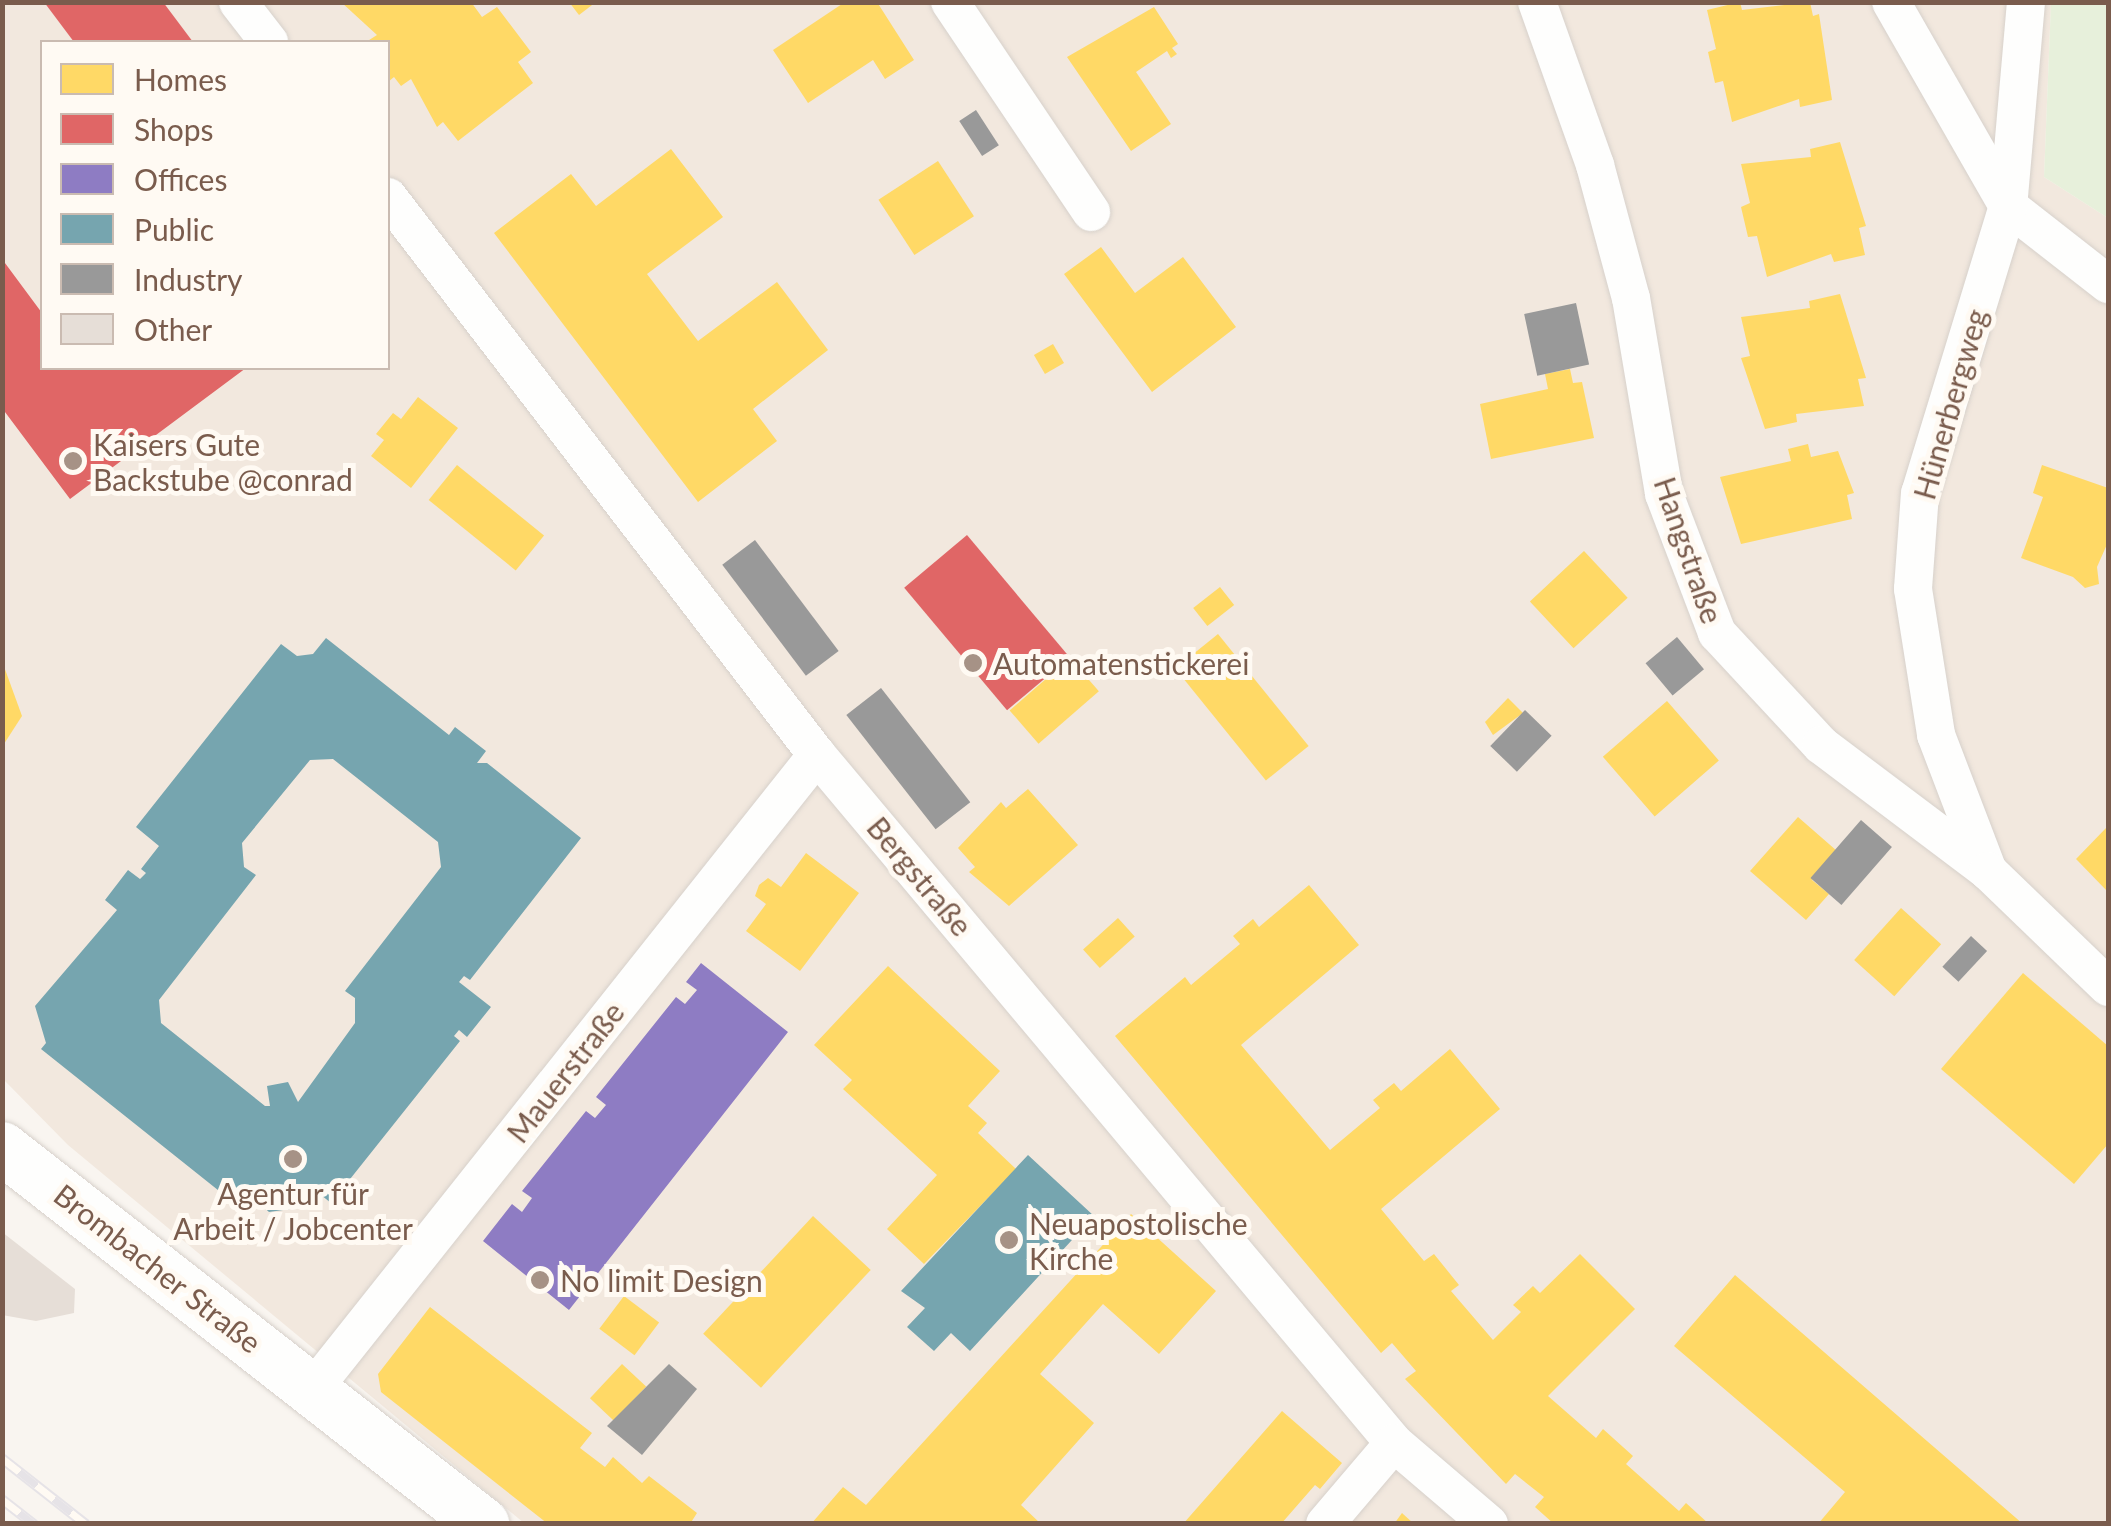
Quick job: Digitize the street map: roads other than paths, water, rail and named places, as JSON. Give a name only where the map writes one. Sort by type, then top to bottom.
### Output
[{"type":"main road","name":"Brombacher Straße","points":[[2,1148],[483,1524]]},
{"type":"street","points":[[238,2],[267,40]]},
{"type":"street","points":[[950,2],[1091,212]]},
{"type":"street","name":"Hangstraße","points":[[1537,2],[1596,165],[1630,298],[1664,494],[1716,633],[1821,744],[1988,871]]},
{"type":"street","points":[[1891,2],[2008,206],[2108,284]]},
{"type":"street","name":"Hünerbergweg","points":[[2026,2],[2008,206],[1920,493],[1913,589],[1936,735],[1988,871],[2108,987]]},
{"type":"street","name":"Bergstraße","points":[[390,200],[817,755],[1394,1443],[1489,1524]]},
{"type":"street","name":"Mauerstraße","points":[[313,1389],[817,755]]},
{"type":"street","points":[[1324,1524],[1394,1443]]},
{"type":"railway","points":[[2,1458],[86,1524]]},
{"type":"railway","points":[[2,1499],[34,1524]]},
{"type":"place","name":"Kaisers Gute Backstube @conrad","points":[[73,461]]},
{"type":"place","name":"Automatenstickerei","points":[[973,663]]},
{"type":"place","name":"Agentur für Arbeit / Jobcenter","points":[[293,1159]]},
{"type":"place","name":"Neuapostolische Kirche","points":[[1009,1240]]},
{"type":"place","name":"No limit Design","points":[[540,1280]]}]
